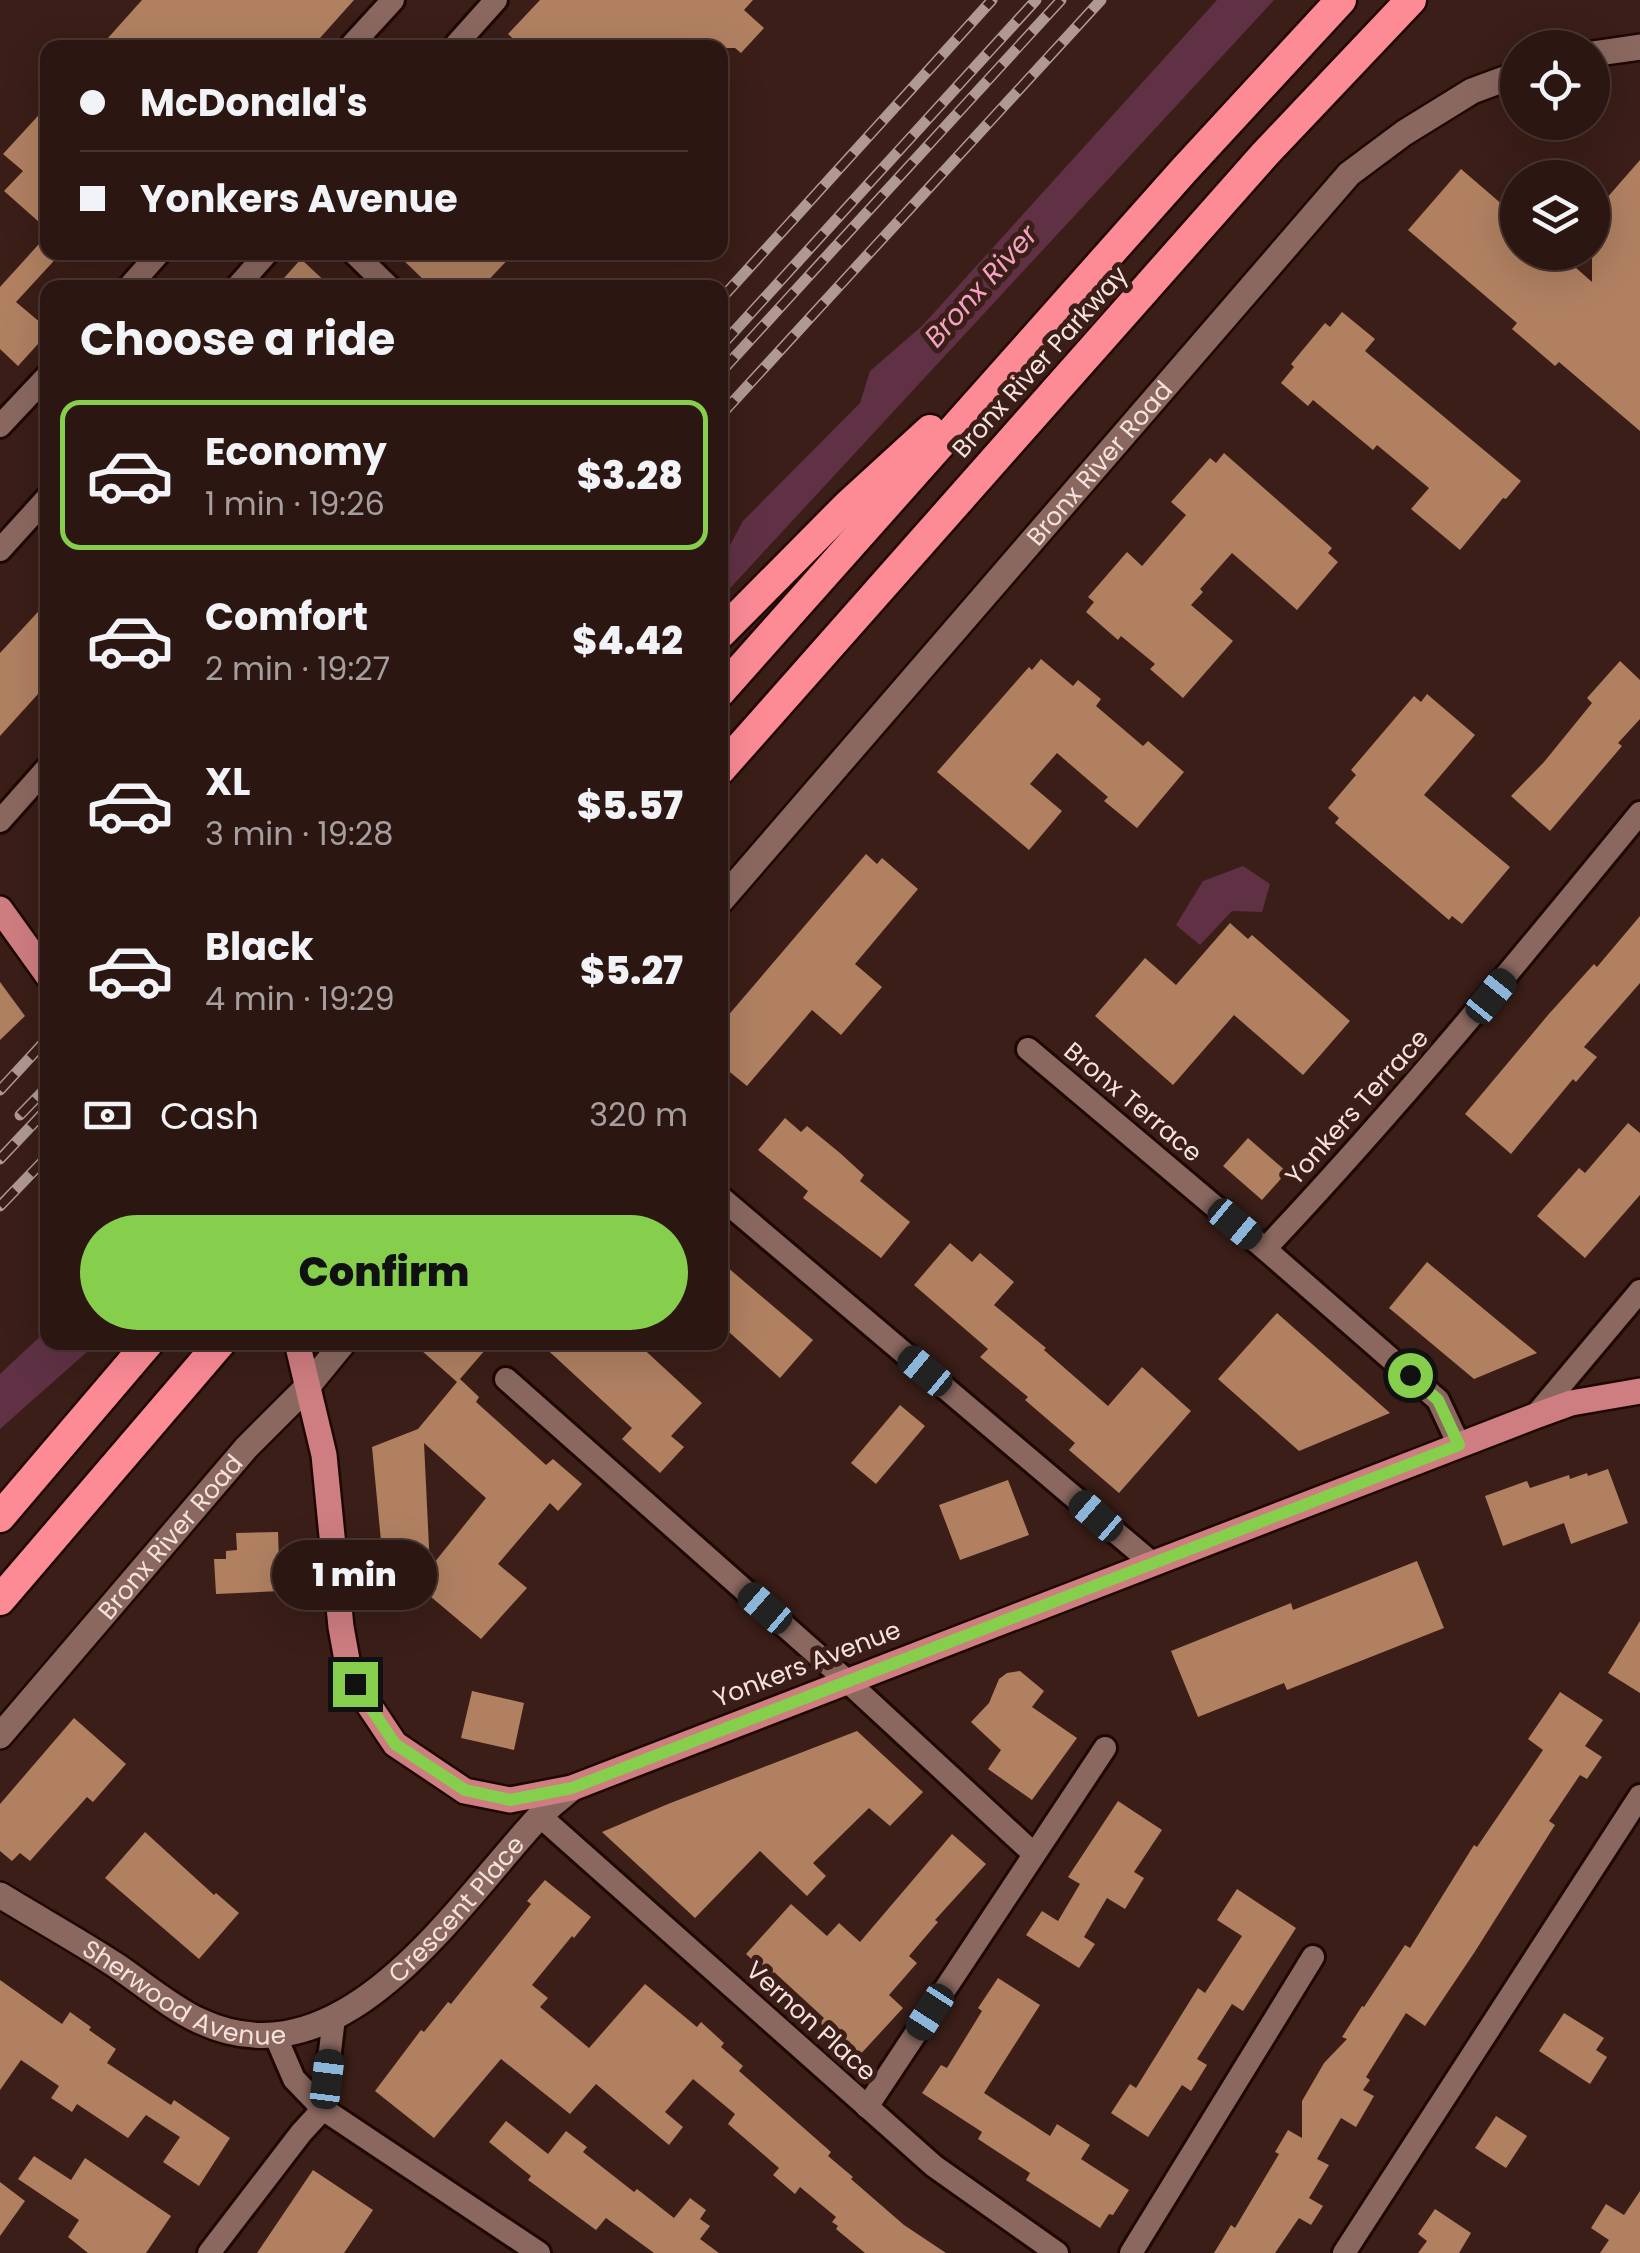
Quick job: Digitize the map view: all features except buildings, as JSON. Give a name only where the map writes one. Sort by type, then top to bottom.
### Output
[{"type":"highway","name":"Bronx River Parkway","points":[[728,683],[1248,99],[1341,0]]},
{"type":"highway","name":"Bronx River Parkway","points":[[728,761],[1254,167],[1411,0]]},
{"type":"highway","points":[[728,626],[848,505],[1054,316]]},
{"type":"highway","points":[[0,1517],[142,1350]]},
{"type":"highway","points":[[0,1600],[215,1350]]},
{"type":"main road","points":[[0,909],[40,965]]},
{"type":"main road","name":"Yonkers Avenue","points":[[299,1350],[324,1454],[341,1626],[355,1684],[395,1744],[465,1790],[510,1800],[572,1788],[1535,1416],[1572,1403],[1640,1391]]},
{"type":"street","points":[[356,40],[392,0]]},
{"type":"street","points":[[460,40],[496,0]]},
{"type":"street","points":[[1610,51],[1640,47]]},
{"type":"street","name":"Bronx River Road","points":[[728,893],[1349,174],[1404,133],[1472,91],[1500,81]]},
{"type":"street","points":[[135,280],[153,260]]},
{"type":"street","points":[[243,280],[261,260]]},
{"type":"street","points":[[361,260],[382,280]]},
{"type":"street","points":[[0,426],[40,384]]},
{"type":"street","points":[[0,550],[40,506]]},
{"type":"street","points":[[0,821],[40,776]]},
{"type":"street","name":"Yonkers Terrace","points":[[1265,1249],[1444,1052],[1640,813]]},
{"type":"street","name":"Bronx Terrace","points":[[1028,1049],[1438,1400],[1459,1445]]},
{"type":"street","points":[[728,1204],[1153,1564]]},
{"type":"street","points":[[1535,1416],[1640,1291]]},
{"type":"street","name":"Bronx River Road","points":[[0,1736],[246,1448],[308,1386],[337,1350]]},
{"type":"street","points":[[506,1379],[847,1681],[1034,1854]]},
{"type":"street","points":[[867,2107],[1105,1748]]},
{"type":"street","name":"Crescent Place","points":[[275,2035],[302,2032],[334,2018],[372,1993],[415,1957],[540,1816],[572,1788]]},
{"type":"street","points":[[1344,2253],[1640,1796]]},
{"type":"street","name":"Vernon Place","points":[[540,1816],[934,2166],[1057,2253]]},
{"type":"street","name":"Sherwood Avenue","points":[[0,1895],[198,2021],[237,2034],[275,2035],[294,2079],[323,2109],[539,2253]]},
{"type":"street","points":[[1131,2253],[1313,1957]]},
{"type":"street","points":[[209,2253],[323,2109],[334,2018]]},
{"type":"water","name":"Bronx River","points":[[1217,0],[1274,0],[728,590],[728,549],[743,521],[860,403],[870,371],[922,326]]},
{"type":"water","points":[[1243,866],[1270,884],[1262,912],[1232,911],[1200,945],[1176,925],[1203,881]]},
{"type":"water","points":[[40,1337],[40,1350],[89,1350],[0,1429],[0,1374]]},
{"type":"railway","points":[[728,291],[992,0]]},
{"type":"railway","points":[[728,338],[1036,0]]},
{"type":"railway","points":[[728,364],[1061,0]]},
{"type":"railway","points":[[728,407],[1101,0]]},
{"type":"railway","points":[[0,1090],[40,1047]]},
{"type":"railway","points":[[20,1115],[40,1094]]},
{"type":"railway","points":[[0,1159],[40,1116]]},
{"type":"railway","points":[[0,1206],[40,1164]]},
{"type":"route","points":[[355,1684],[395,1744],[465,1790],[510,1800],[572,1788],[1459,1445],[1438,1400],[1410,1375]]}]
